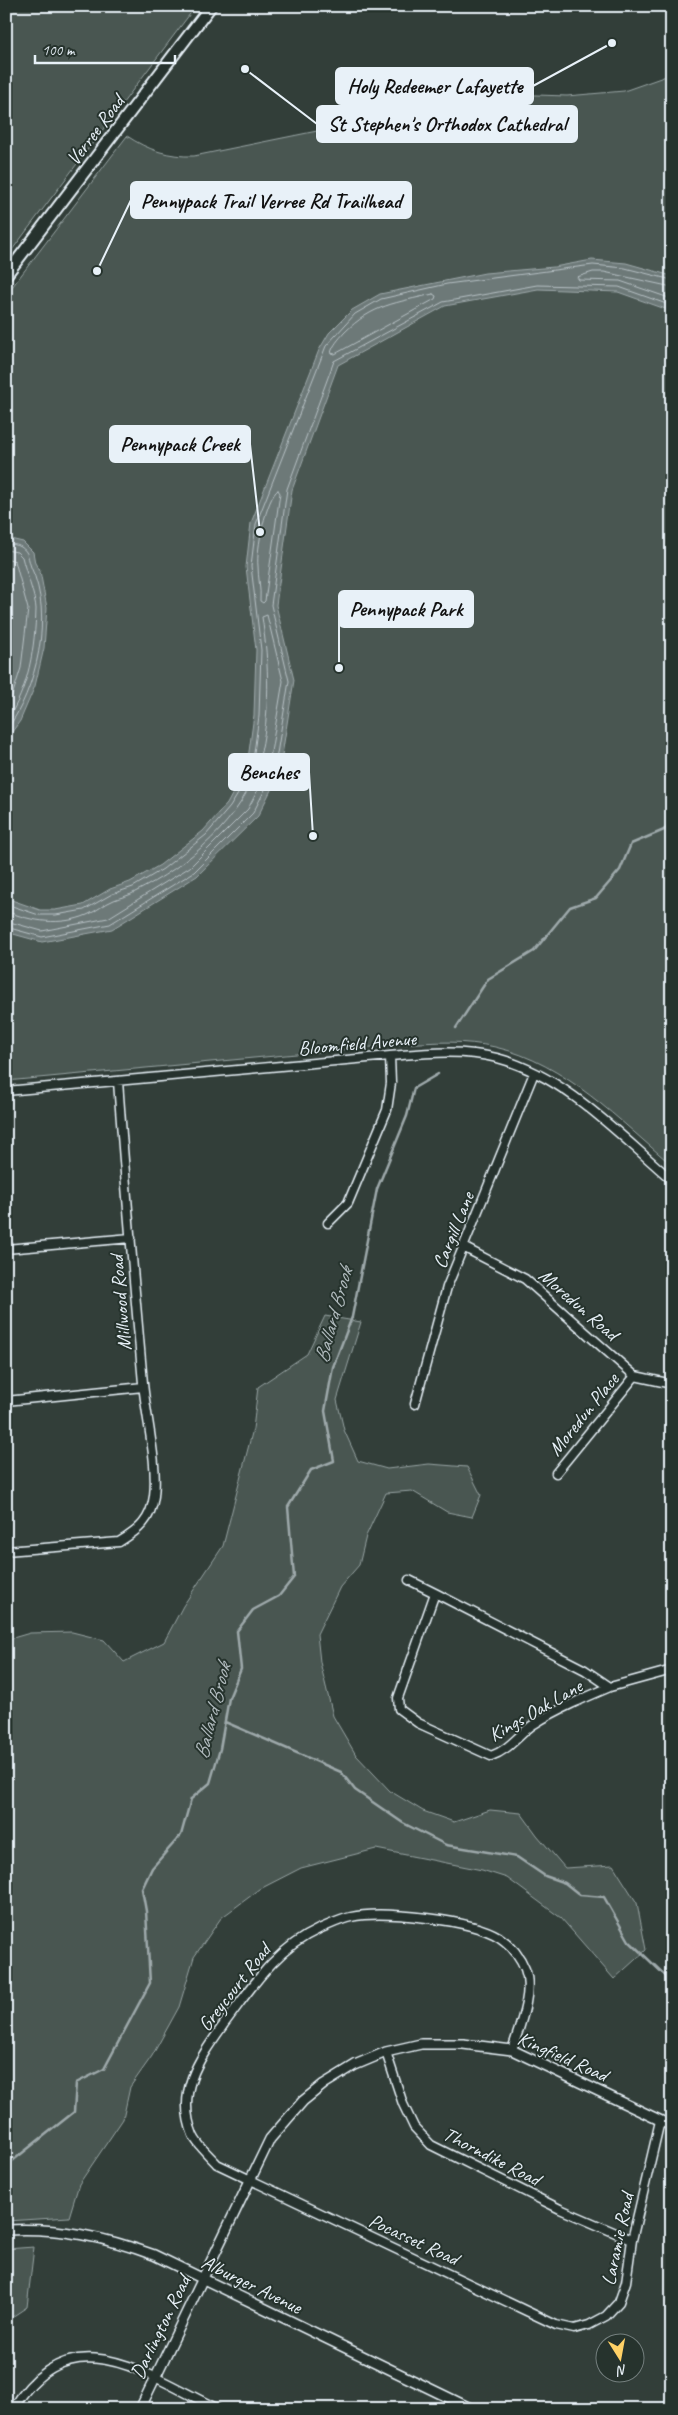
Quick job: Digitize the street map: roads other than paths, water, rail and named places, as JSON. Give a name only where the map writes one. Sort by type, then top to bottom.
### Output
[{"type":"main road","name":"Verree Road","points":[[6,275],[211,6]]},
{"type":"street","name":"Bloomfield Avenue","points":[[6,1091],[390,1056],[471,1054],[498,1058],[534,1073],[570,1094],[672,1180]]},
{"type":"street","points":[[328,1223],[348,1202],[387,1110],[391,1083],[390,1056]]},
{"type":"street","name":"Cargill Lane","points":[[416,1404],[447,1287],[534,1073]]},
{"type":"street","name":"Millwood Road","points":[[6,1551],[119,1542],[135,1532],[147,1521],[154,1496],[154,1475],[144,1387],[118,1080]]},
{"type":"street","points":[[6,1249],[131,1238]]},
{"type":"street","name":"Moredun Road","points":[[463,1247],[525,1279],[635,1376],[672,1384]]},
{"type":"street","name":"Moredun Place","points":[[556,1473],[635,1376]]},
{"type":"street","points":[[6,1400],[144,1387]]},
{"type":"street","name":"Kings Oak Lane","points":[[409,1580],[585,1670],[610,1688]]},
{"type":"street","name":"Kings Oak Lane","points":[[436,1593],[398,1698],[398,1709],[418,1723],[491,1756],[503,1752],[532,1725],[556,1712],[610,1688],[672,1670]]},
{"type":"street","name":"Greycourt Road","points":[[250,2179],[216,2164],[193,2136],[187,2108],[190,2082],[199,2058],[268,1966],[286,1948],[318,1929],[350,1917],[394,1914],[477,1929],[498,1936],[515,1950],[526,1971],[527,1992],[524,2012],[512,2050]]},
{"type":"street","name":"Kingfield Road","points":[[250,2179],[270,2139],[303,2100],[354,2064],[386,2052],[422,2044],[445,2043],[512,2050],[672,2126]]},
{"type":"street","name":"Thorndike Road","points":[[386,2052],[403,2104],[414,2127],[431,2145],[560,2209],[632,2240]]},
{"type":"street","name":"Laramie Road","points":[[564,2327],[574,2329],[590,2325],[606,2316],[619,2302],[626,2282],[632,2240],[660,2121]]},
{"type":"street","name":"Darlington Road","points":[[140,2409],[250,2179]]},
{"type":"street","name":"Pocasset Road","points":[[250,2179],[547,2321],[564,2327]]},
{"type":"street","name":"Alburger Avenue","points":[[6,2230],[34,2229],[99,2237],[154,2255],[472,2409]]},
{"type":"street","points":[[13,2409],[30,2384],[41,2374],[60,2363],[80,2358],[102,2358],[123,2363],[218,2409]]},
{"type":"water","points":[[592,260],[626,263],[672,276],[672,314],[671,311],[618,292],[538,289],[445,306],[338,365],[292,490],[276,605],[294,680],[279,774],[258,816],[197,876],[112,929],[42,942],[6,932],[6,898],[40,910],[55,910],[83,905],[110,889],[130,882],[160,865],[203,831],[227,804],[248,759],[254,715],[256,650],[246,567],[251,523],[319,350],[329,333],[352,310],[380,294],[485,273],[554,267]]},
{"type":"water","points":[[6,538],[23,542],[33,552],[35,563],[40,571],[47,608],[44,648],[35,686],[20,721],[6,740]]},
{"type":"waterway","name":"Ballard Brook","points":[[456,1028],[488,979],[534,951],[570,907],[596,898],[620,870],[631,844],[664,830],[671,820],[667,802],[672,791]]},
{"type":"waterway","name":"Ballard Brook","points":[[6,2166],[74,2112],[76,2083],[104,2069],[150,1983],[146,1911],[142,1889],[152,1868],[181,1835],[191,1799],[210,1783],[220,1749],[229,1698],[241,1669],[237,1631],[253,1610],[279,1596],[294,1577],[288,1507],[311,1470],[334,1461],[325,1411],[333,1367],[352,1317],[377,1189],[407,1116],[414,1088],[438,1074]]},
{"type":"waterway","points":[[225,1722],[341,1772],[355,1790],[403,1823],[446,1845],[517,1857],[545,1876],[565,1883],[580,1895],[604,1897],[629,1941],[672,1982]]},
{"type":"place","name":"Holy Redeemer Lafayette","points":[[612,43]]},
{"type":"place","name":"St Stephen's Orthodox Cathedral","points":[[245,69]]},
{"type":"place","name":"Pennypack Trail Verree Rd Trailhead","points":[[97,271]]},
{"type":"place","name":"Pennypack Creek","points":[[260,532]]},
{"type":"place","name":"Pennypack Park","points":[[339,668]]},
{"type":"place","name":"Benches","points":[[313,836]]}]
